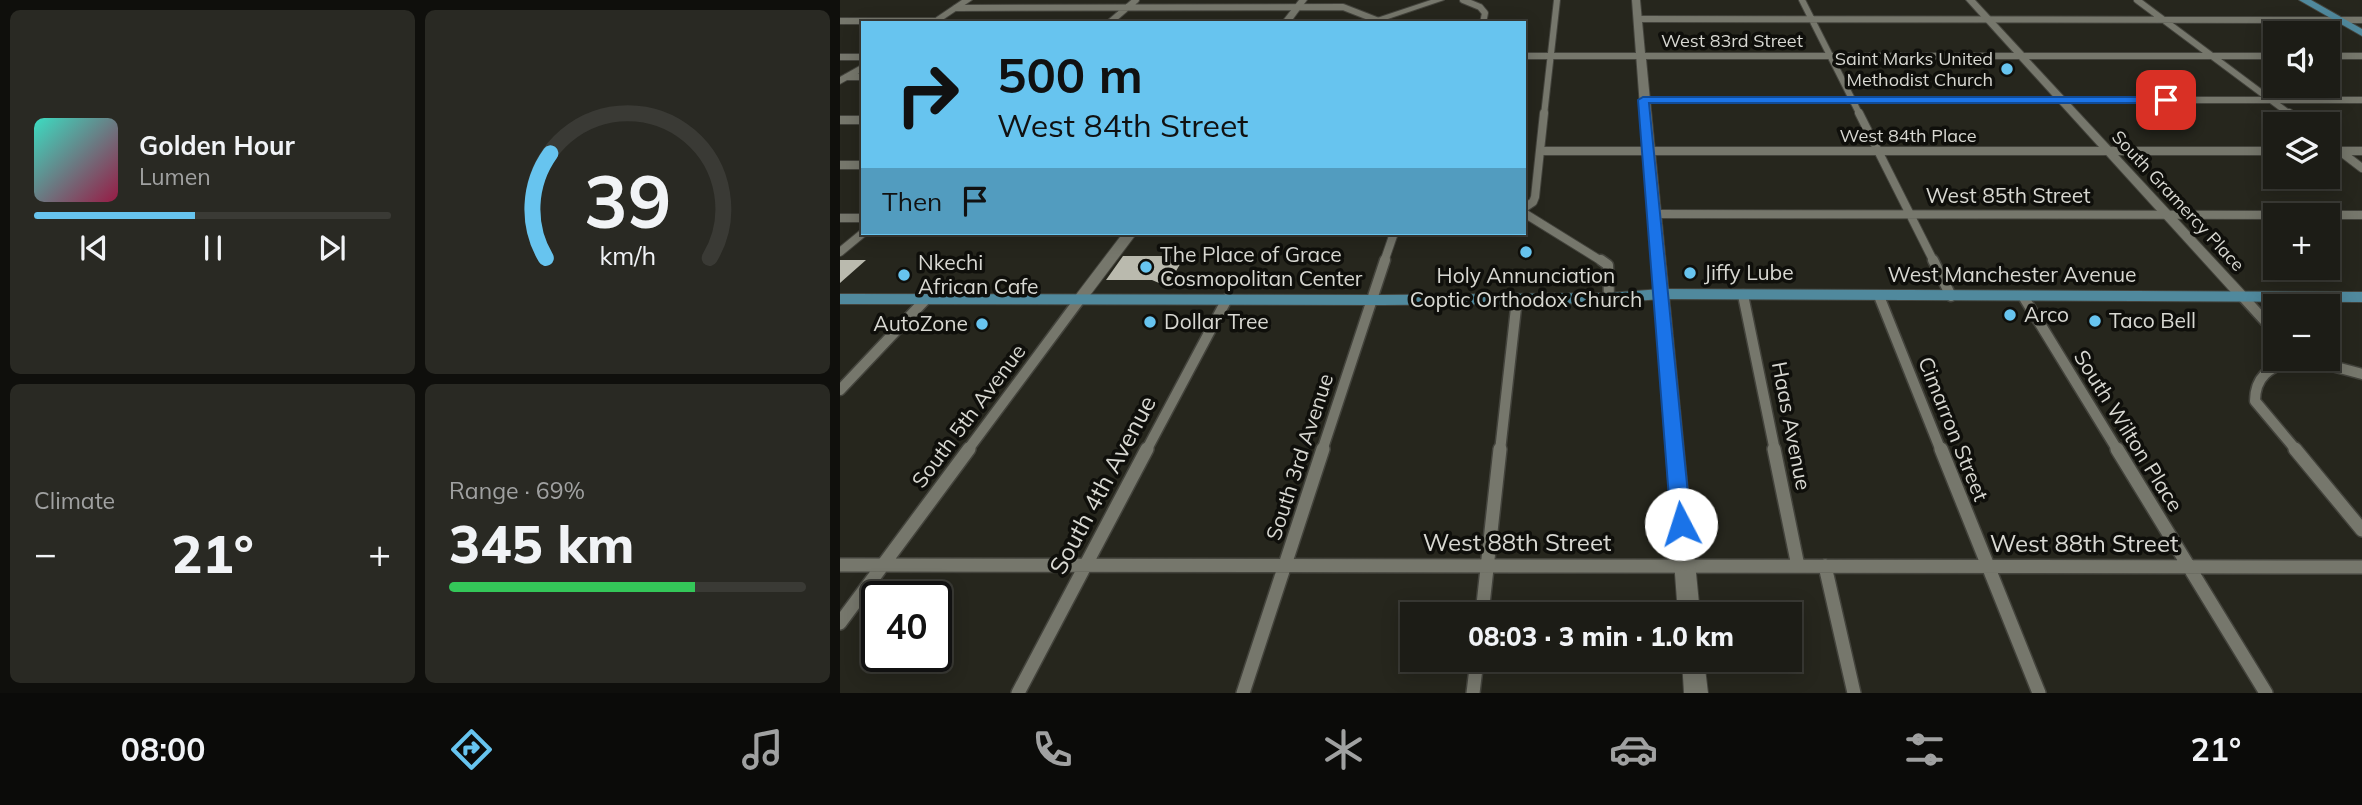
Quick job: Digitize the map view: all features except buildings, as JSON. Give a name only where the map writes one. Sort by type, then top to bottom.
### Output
[{"type":"main road","points":[[2304,0],[2362,33]]},
{"type":"main road","points":[[840,289],[1227,299],[1374,295],[1517,299],[1609,294]]},
{"type":"main road","points":[[840,299],[1083,294],[1609,294]]},
{"type":"main road","name":"West Manchester Avenue","points":[[1609,294],[2362,296]]},
{"type":"street","points":[[936,21],[968,0]]},
{"type":"street","points":[[1112,21],[1136,0]]},
{"type":"street","points":[[956,8],[1300,4],[1350,8],[1381,21],[1440,0]]},
{"type":"street","points":[[1463,0],[1483,9],[1483,21]]},
{"type":"street","points":[[1526,208],[1535,197],[1558,0]]},
{"type":"street","points":[[1636,0],[1688,602]]},
{"type":"street","points":[[1802,0],[1951,296]]},
{"type":"street","name":"South Gramercy Place","points":[[1970,0],[2263,319]]},
{"type":"street","points":[[2137,0],[2286,112]]},
{"type":"street","points":[[1287,21],[1300,4]]},
{"type":"street","points":[[1638,19],[2362,20]]},
{"type":"street","points":[[840,21],[861,21]]},
{"type":"street","name":"West 83rd Street","points":[[1526,56],[2263,57]]},
{"type":"street","points":[[840,57],[861,57]]},
{"type":"street","points":[[2340,57],[2362,57]]},
{"type":"street","points":[[844,79],[861,67]]},
{"type":"street","points":[[1643,100],[2362,100]]},
{"type":"street","points":[[840,120],[861,120]]},
{"type":"street","name":"West 84th Place","points":[[1541,151],[2263,151]]},
{"type":"street","points":[[2340,151],[2362,151]]},
{"type":"street","points":[[2340,152],[2362,168]]},
{"type":"street","points":[[840,164],[861,165]]},
{"type":"street","name":"West 85th Street","points":[[1653,214],[2362,215]]},
{"type":"street","points":[[840,218],[861,218]]},
{"type":"street","points":[[1529,218],[1608,265],[1609,294]]},
{"type":"street","points":[[840,252],[861,235]]},
{"type":"street","name":"South 5th Avenue","points":[[840,623],[1128,235]]},
{"type":"street","name":"South 3rd Avenue","points":[[1243,693],[1393,235]]},
{"type":"street","name":"Haas Avenue","points":[[1743,295],[1798,566]]},
{"type":"street","name":"Cimarron Street","points":[[1879,296],[2039,693]]},
{"type":"street","name":"South Wilton Place","points":[[2022,296],[2266,693]]},
{"type":"street","points":[[840,390],[926,299]]},
{"type":"street","name":"South 4th Avenue","points":[[1018,693],[1227,299]]},
{"type":"street","points":[[1483,602],[1517,299]]},
{"type":"street","points":[[2340,368],[2362,374]]},
{"type":"street","points":[[2265,371],[2253,389],[2255,401],[2362,530]]},
{"type":"street","name":"West 88th Street","points":[[840,565],[2362,567]]},
{"type":"street","points":[[1825,566],[1854,693]]},
{"type":"street","points":[[1473,693],[1476,672]]},
{"type":"street","points":[[1694,672],[1696,693]]},
{"type":"place","name":"Saint Marks United Methodist Church","points":[[2007,69]]},
{"type":"place","name":"Holy Annunciation Coptic Orthodox Church","points":[[1526,252]]},
{"type":"place","name":"The Place of Grace Cosmopolitan Center","points":[[1146,267]]},
{"type":"place","name":"Jiffy Lube","points":[[1690,273]]},
{"type":"place","name":"Nkechi African Cafe","points":[[904,275]]},
{"type":"place","name":"Arco","points":[[2010,315]]},
{"type":"place","name":"Taco Bell","points":[[2095,321]]},
{"type":"place","name":"Dollar Tree","points":[[1150,322]]},
{"type":"place","name":"AutoZone","points":[[982,324]]},
{"type":"route","points":[[1681,524],[1643,100],[2166,100]]}]
